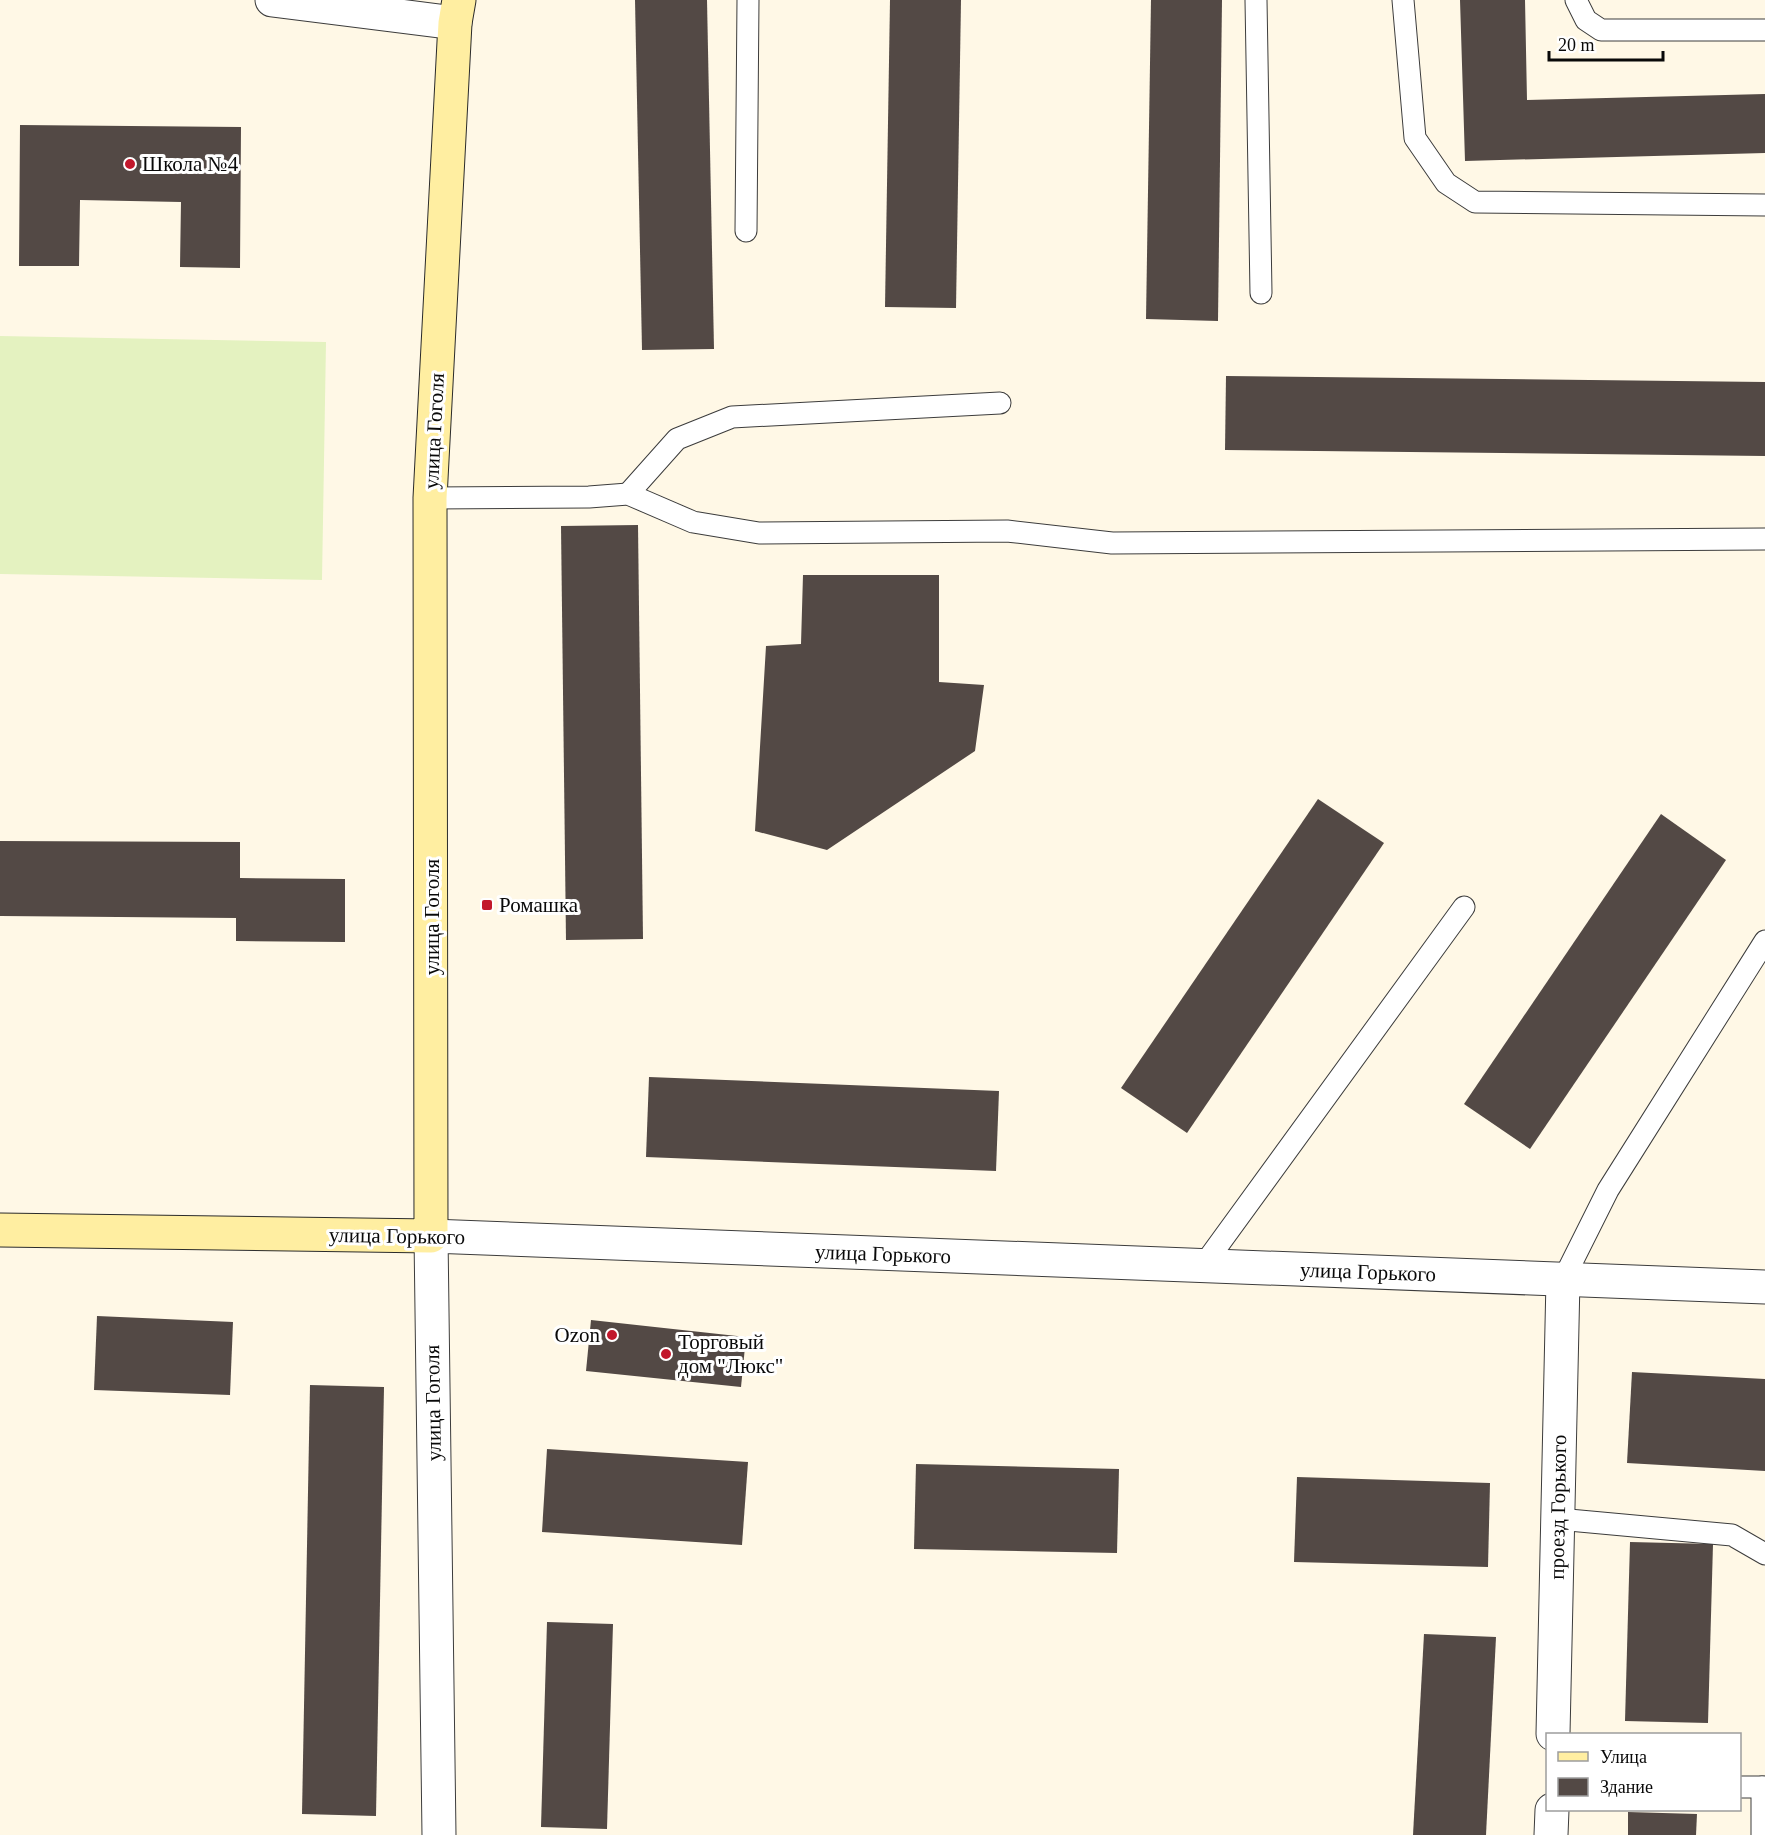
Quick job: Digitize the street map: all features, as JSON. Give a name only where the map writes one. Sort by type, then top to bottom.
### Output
[{"type":"street","points":[[272,0],[457,12]]},
{"type":"street","name":"улица Гоголя","points":[[439,1835],[431,1236],[430,498],[457,12]]},
{"type":"street","name":"улица Горького","points":[[0,1230],[431,1236],[1765,1287]]},
{"type":"street","name":"проезд Горького","points":[[1553,1733],[1563,1280]]},
{"type":"street","points":[[1551,1835],[1552,1811]]},
{"type":"lane","points":[[746,231],[748,0]]},
{"type":"lane","points":[[1256,0],[1262,293]]},
{"type":"lane","points":[[1403,0],[1415,138],[1446,183],[1475,202],[1765,205]]},
{"type":"lane","points":[[1576,0],[1586,20],[1601,30],[1765,30]]},
{"type":"lane","points":[[628,494],[676,439],[732,417],[1000,403]]},
{"type":"lane","points":[[430,498],[589,497],[628,494],[693,522],[759,533],[1007,531],[1112,543],[1765,538]]},
{"type":"lane","points":[[1203,1266],[1464,907]]},
{"type":"lane","points":[[1563,1280],[1608,1190],[1765,941]]},
{"type":"lane","points":[[1558,1519],[1732,1535],[1765,1554]]},
{"type":"lane","points":[[1741,1787],[1764,1787],[1762,1835]]},
{"type":"green space","points":[[0,336],[326,342],[322,580],[0,574]]},
{"type":"building","points":[[635,0],[707,0],[714,349],[642,350]]},
{"type":"building","points":[[890,0],[961,0],[956,308],[885,307]]},
{"type":"building","points":[[1151,0],[1222,0],[1218,321],[1146,319]]},
{"type":"building","points":[[1460,0],[1525,0],[1527,100],[1765,94],[1765,153],[1465,161]]},
{"type":"building","name":"Школа №4","points":[[20,125],[241,127],[240,268],[180,267],[181,202],[80,200],[79,266],[19,266]]},
{"type":"building","points":[[1226,376],[1765,382],[1765,456],[1225,450]]},
{"type":"building","points":[[638,525],[643,939],[566,940],[561,526]]},
{"type":"building","points":[[803,575],[939,575],[939,682],[984,685],[975,751],[827,850],[755,831],[766,646],[801,644]]},
{"type":"building","points":[[1318,799],[1384,843],[1187,1133],[1121,1088]]},
{"type":"building","points":[[1661,814],[1726,860],[1530,1149],[1464,1104]]},
{"type":"building","points":[[0,841],[240,842],[240,878],[345,879],[345,942],[236,941],[236,918],[0,916]]},
{"type":"building","points":[[649,1077],[999,1091],[996,1171],[646,1157]]},
{"type":"building","points":[[97,1316],[233,1322],[230,1395],[94,1390]]},
{"type":"building","name":"Торговый дом \"Люкс\"","points":[[591,1320],[746,1337],[741,1387],[586,1371]]},
{"type":"building","points":[[1632,1372],[1765,1379],[1765,1471],[1627,1463]]},
{"type":"building","points":[[310,1385],[384,1387],[376,1816],[302,1814]]},
{"type":"building","points":[[547,1449],[748,1462],[742,1545],[542,1532]]},
{"type":"building","points":[[916,1464],[1119,1469],[1117,1553],[914,1549]]},
{"type":"building","points":[[1297,1477],[1490,1483],[1488,1567],[1294,1562]]},
{"type":"building","points":[[1630,1542],[1713,1544],[1708,1723],[1625,1721]]},
{"type":"building","points":[[547,1622],[613,1624],[607,1829],[541,1827]]},
{"type":"building","points":[[1424,1634],[1496,1637],[1486,1835],[1413,1835]]},
{"type":"building","points":[[1628,1812],[1697,1814],[1696,1835],[1628,1835]]},
{"type":"place","name":"Школа №4","points":[[130,164]]},
{"type":"place","name":"Ромашка","points":[[487,905]]},
{"type":"place","name":"Ozon","points":[[612,1335]]},
{"type":"place","name":"Торговый дом \"Люкс\"","points":[[666,1354]]}]
